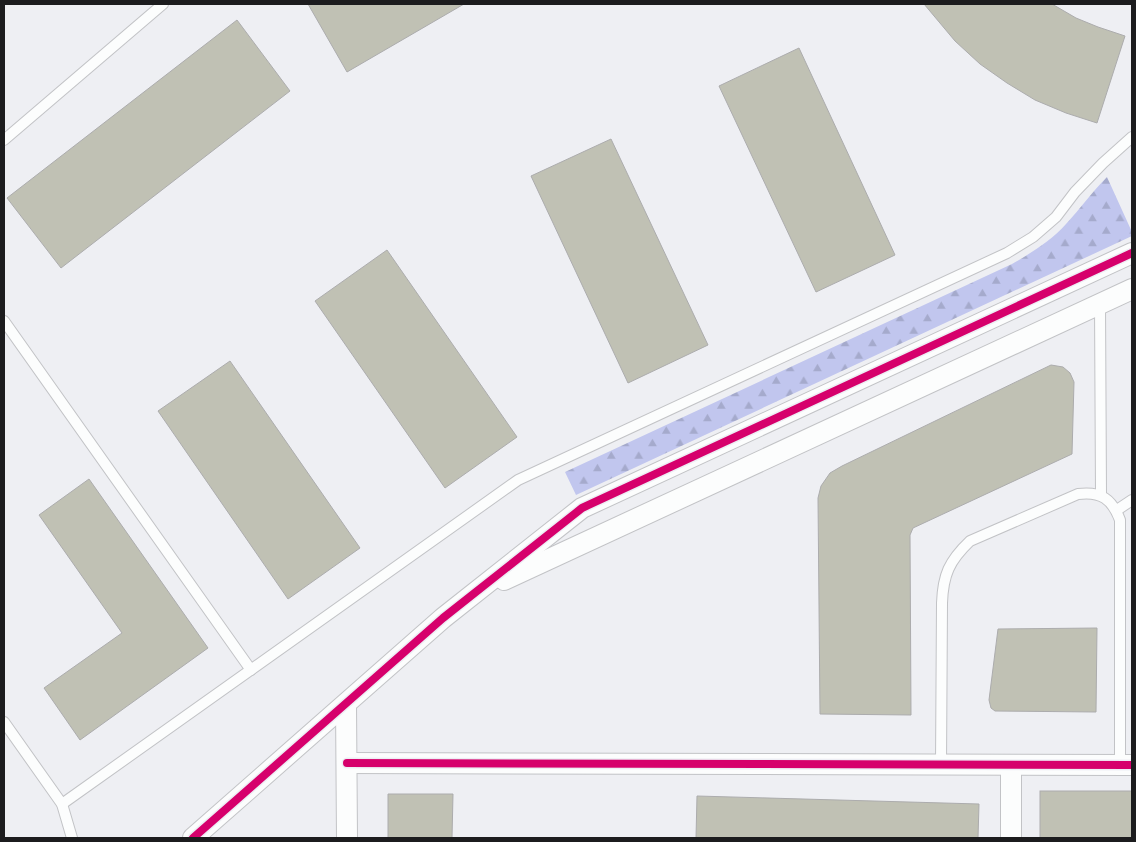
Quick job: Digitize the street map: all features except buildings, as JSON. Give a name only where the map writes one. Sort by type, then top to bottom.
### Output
[{"type":"street","points":[[193,838],[424,634],[582,508],[1132,253]]},
{"type":"street","points":[[475,594],[1132,289]]},
{"type":"street","points":[[346,704],[347,838]]},
{"type":"street","points":[[347,764],[1126,765]]},
{"type":"street","points":[[1010,765],[1011,838]]},
{"type":"lane","points":[[4,140],[163,4]]},
{"type":"lane","points":[[62,804],[518,480],[1013,249],[1033,237],[1056,217],[1075,192],[1132,137]]},
{"type":"lane","points":[[1100,304],[1101,495]]},
{"type":"lane","points":[[4,321],[251,670]]},
{"type":"lane","points":[[942,765],[942,594],[948,568],[957,554],[970,542],[1078,494],[1090,493],[1101,495],[1110,501],[1117,510],[1120,520],[1126,765]]},
{"type":"lane","points":[[1117,510],[1132,500]]},
{"type":"lane","points":[[4,722],[62,804],[72,838]]},
{"type":"green space","points":[[1107,177],[1132,232],[1132,236],[576,495],[565,472],[1019,260],[1054,236]]},
{"type":"cycle path","points":[[193,838],[443,618],[582,508],[1132,253]]},
{"type":"cycle path","points":[[347,763],[1132,765]]}]
